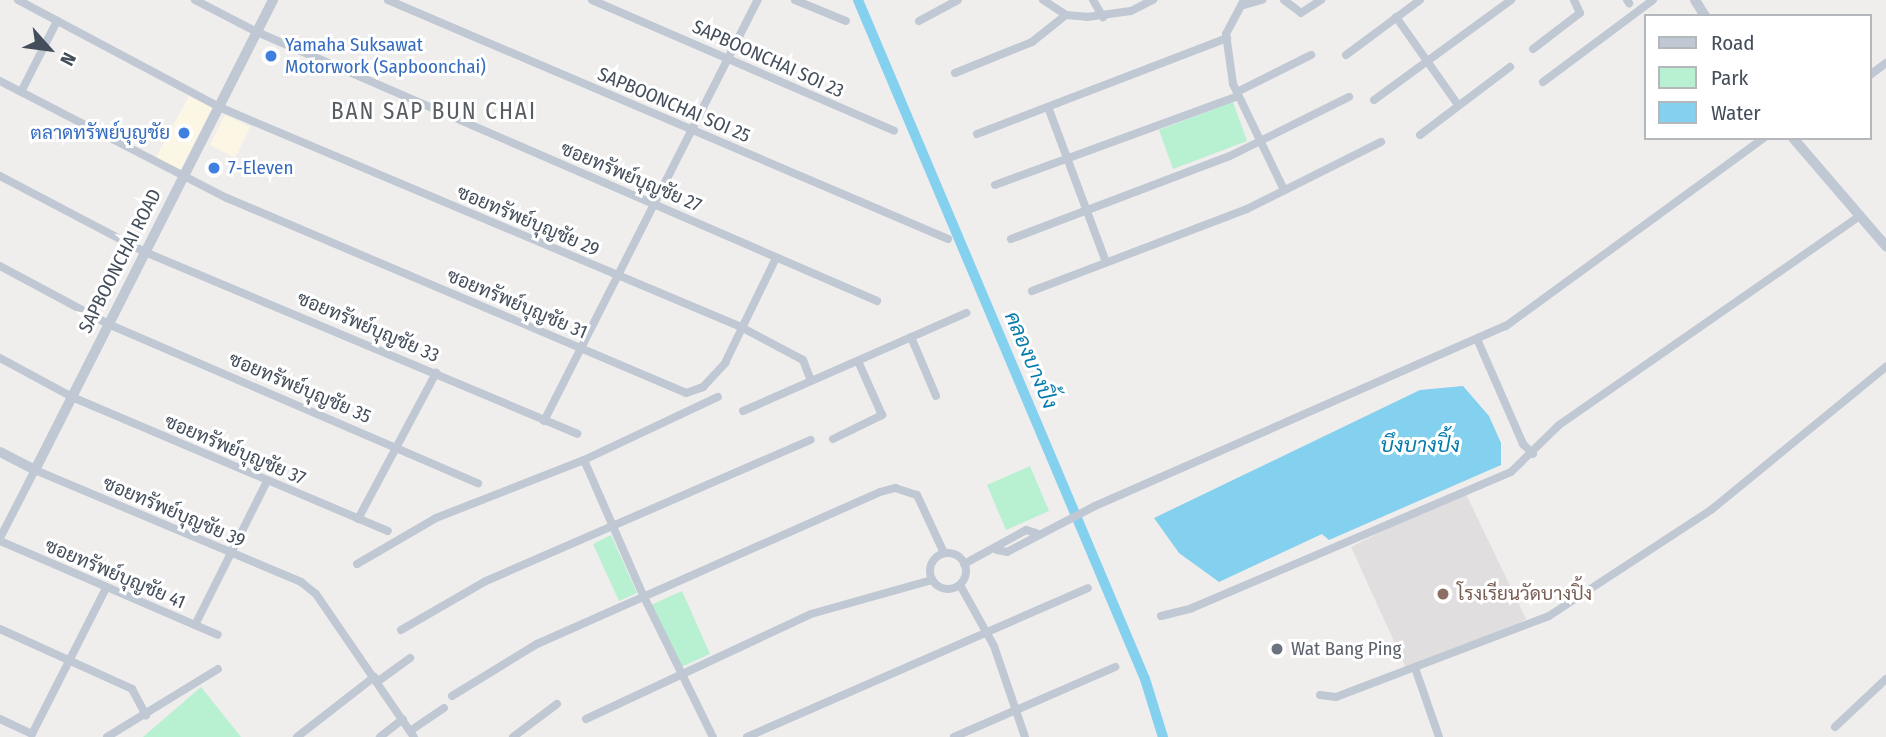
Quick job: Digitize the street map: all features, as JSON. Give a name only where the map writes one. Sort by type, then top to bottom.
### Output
[{"type":"street","name":"ซอยทรัพย์บุญชัย 29","points":[[19,0],[219,107],[741,327],[803,360],[811,381]]},
{"type":"street","name":"ซอยทรัพย์บุญชัย 27","points":[[195,0],[257,32],[657,203],[877,301]]},
{"type":"street","name":"SAPBOONCHAI ROAD","points":[[0,540],[273,0]]},
{"type":"street","name":"SAPBOONCHAI SOI 25","points":[[387,0],[948,239]]},
{"type":"street","name":"SAPBOONCHAI SOI 23","points":[[592,0],[894,131]]},
{"type":"street","points":[[544,421],[758,0]]},
{"type":"street","points":[[795,0],[846,21]]},
{"type":"street","points":[[919,21],[958,0]]},
{"type":"street","points":[[1043,0],[1066,15],[1103,17],[1153,0]]},
{"type":"street","points":[[1093,0],[1103,17]]},
{"type":"street","points":[[1262,0],[1244,2],[1227,29],[1227,38],[1237,94],[1259,144],[1284,190]]},
{"type":"street","points":[[1284,0],[1301,13],[1321,0]]},
{"type":"street","points":[[1346,55],[1420,0]]},
{"type":"street","points":[[1374,100],[1511,0]]},
{"type":"street","points":[[1533,49],[1580,13],[1574,0]]},
{"type":"street","points":[[1543,82],[1653,0]]},
{"type":"street","points":[[955,73],[1032,42],[1066,15]]},
{"type":"street","points":[[1396,17],[1458,105]]},
{"type":"street","points":[[21,92],[57,21]]},
{"type":"street","points":[[977,134],[1227,38]]},
{"type":"street","points":[[995,185],[1065,161],[1237,94],[1311,55]]},
{"type":"street","points":[[1420,135],[1510,67]]},
{"type":"street","name":"ซอยทรัพย์บุญชัย 31","points":[[0,80],[182,177],[686,393],[716,376],[776,258]]},
{"type":"street","points":[[1011,239],[1259,144],[1349,97]]},
{"type":"street","points":[[1048,107],[1065,161],[1106,262]]},
{"type":"street","points":[[964,564],[997,550],[1007,552],[1031,541],[1036,533],[1054,524],[1506,326],[1761,140]]},
{"type":"street","points":[[1795,140],[1858,217],[1886,246]]},
{"type":"street","points":[[1032,290],[1284,190],[1381,142]]},
{"type":"street","name":"ซอยทรัพย์บุญชัย 33","points":[[0,176],[145,252],[577,434]]},
{"type":"street","points":[[1161,616],[1192,608],[1411,517],[1511,472],[1533,454],[1559,425],[1858,217]]},
{"type":"street","name":"ซอยทรัพย์บุญชัย 35","points":[[0,266],[108,324],[478,483]]},
{"type":"street","points":[[743,411],[966,313]]},
{"type":"street","points":[[911,337],[936,396]]},
{"type":"street","points":[[1477,339],[1523,444],[1533,454]]},
{"type":"street","name":"ซอยทรัพย์บุญชัย 37","points":[[0,358],[72,397],[388,531]]},
{"type":"street","points":[[833,439],[882,415],[858,361]]},
{"type":"street","points":[[1320,695],[1336,697],[1549,616],[1711,510],[1886,368]]},
{"type":"street","points":[[358,519],[436,373]]},
{"type":"street","points":[[357,564],[436,518],[584,460],[718,397]]},
{"type":"street","points":[[401,630],[486,581],[615,528],[811,440]]},
{"type":"street","points":[[0,452],[35,470]]},
{"type":"street","points":[[584,460],[643,595],[713,737]]},
{"type":"street","name":"ซอยทรัพย์บุญชัย 39","points":[[35,470],[301,582],[316,594],[376,679]]},
{"type":"street","points":[[195,625],[267,481]]},
{"type":"street","points":[[452,696],[537,644],[643,595],[895,488],[917,495],[924,504],[944,553]]},
{"type":"street","name":"ซอยทรัพย์บุญชัย 41","points":[[0,540],[218,635]]},
{"type":"street","points":[[944,553],[956,555],[964,564],[965,575],[960,585],[944,589],[932,580],[931,564],[944,553]]},
{"type":"street","points":[[586,719],[679,672],[811,614],[932,580]]},
{"type":"street","points":[[960,585],[986,630],[1025,737]]},
{"type":"street","points":[[0,719],[32,734],[106,588]]},
{"type":"street","points":[[747,737],[986,630],[1088,589]]},
{"type":"street","points":[[0,629],[132,689],[146,715]]},
{"type":"street","points":[[297,737],[376,679],[410,658]]},
{"type":"street","points":[[954,737],[1115,667]]},
{"type":"street","points":[[1415,668],[1438,737]]},
{"type":"street","points":[[107,737],[218,669]]},
{"type":"street","points":[[376,679],[412,734],[444,708]]},
{"type":"street","points":[[1835,727],[1886,679]]},
{"type":"street","points":[[513,737],[557,704]]},
{"type":"street","points":[[380,737],[403,719]]},
{"type":"shaded area","name":"ตลาดทรัพย์บุญชัย","points":[[189,96],[212,108],[179,172],[155,159]]},
{"type":"shaded area","name":"ตลาดทรัพย์บุญชัย","points":[[225,115],[250,127],[235,158],[210,145]]},
{"type":"shaded area","name":"โรงเรียนวัดบางปิ้ง","points":[[1464,490],[1526,619],[1493,639],[1407,670],[1351,547]]},
{"type":"green space","points":[[1233,102],[1247,141],[1173,169],[1159,130]]},
{"type":"green space","points":[[1030,466],[1049,511],[1006,530],[987,485]]},
{"type":"green space","points":[[611,535],[637,593],[619,601],[593,544]]},
{"type":"green space","points":[[682,591],[710,654],[679,668],[651,605]]},
{"type":"green space","points":[[201,687],[241,737],[143,737],[180,705]]},
{"type":"water","name":"บึงบางปิ้ง","points":[[1463,386],[1489,416],[1501,443],[1501,465],[1329,540],[1322,534],[1219,582],[1179,553],[1154,518],[1420,390]]},
{"type":"waterway","name":"คลองบางปิ้ง","points":[[858,0],[1145,679],[1163,737]]},
{"type":"place","name":"Yamaha Suksawat Motorwork (Sapboonchai)","points":[[271,56]]},
{"type":"place","name":"ตลาดทรัพย์บุญชัย","points":[[184,133]]},
{"type":"place","name":"7-Eleven","points":[[214,168]]},
{"type":"place","name":"โรงเรียนวัดบางปิ้ง","points":[[1443,594]]},
{"type":"place","name":"Wat Bang Ping","points":[[1277,649]]},
{"type":"district","name":"BAN SAP BUN CHAI","points":[[434,111]]}]
